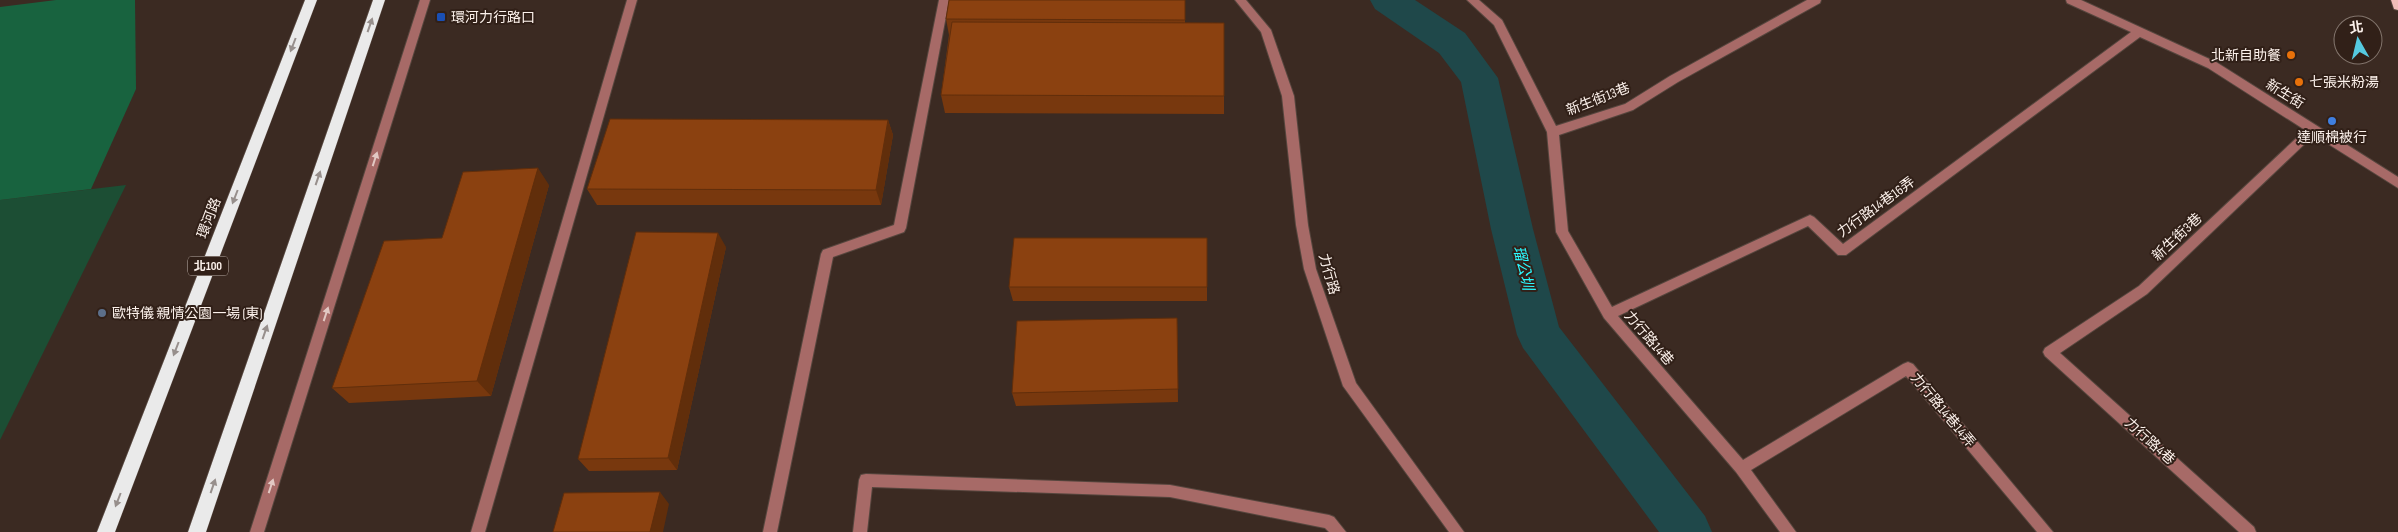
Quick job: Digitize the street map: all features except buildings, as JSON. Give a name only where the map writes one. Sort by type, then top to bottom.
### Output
[{"type":"highway","name":"環河路","points":[[106,532],[311,0]]},
{"type":"highway","points":[[197,532],[379,0]]},
{"type":"main road","points":[[2396,0],[2398,6]]},
{"type":"street","points":[[257,532],[426,0]]},
{"type":"street","points":[[478,532],[632,0]]},
{"type":"street","points":[[770,532],[827,254],[900,228],[944,0]]},
{"type":"street","name":"力行路","points":[[1240,0],[1266,30],[1288,96],[1302,225],[1310,269],[1350,386],[1457,532]]},
{"type":"street","points":[[1472,0],[1498,23],[1553,132]]},
{"type":"street","name":"新生街13巷","points":[[1553,132],[1629,107],[1674,79],[1816,0]]},
{"type":"street","name":"新生街","points":[[2071,0],[2212,65],[2398,183]]},
{"type":"street","name":"力行路14巷16弄","points":[[1609,314],[1810,220],[1842,251],[2140,31]]},
{"type":"street","name":"新生街3巷","points":[[2050,352],[2143,290],[2314,129]]},
{"type":"street","name":"力行路14巷","points":[[1553,132],[1562,232],[1609,314],[1741,468],[1789,532]]},
{"type":"street","name":"力行路4巷","points":[[2050,352],[2249,532]]},
{"type":"street","name":"力行路14巷14弄","points":[[1741,468],[1908,368],[2046,532]]},
{"type":"street","points":[[860,532],[866,480],[1170,491],[1329,522],[1339,532]]},
{"type":"green space","points":[[56,0],[135,0],[136,89],[91,189],[0,200],[0,7]]},
{"type":"green space","points":[[126,185],[0,440],[0,200]]},
{"type":"waterway","name":"瑠公圳","points":[[1388,0],[1452,43],[1479,78],[1512,229],[1539,335],[1688,532]]},
{"type":"place","name":"環河力行路口","points":[[441,17]]},
{"type":"place","name":"北新自助餐","points":[[2291,55]]},
{"type":"place","name":"七張米粉湯","points":[[2299,82]]},
{"type":"place","name":"達順棉被行","points":[[2332,121]]},
{"type":"place","name":"歐特儀 親情公園一場 (東)","points":[[102,313]]}]
